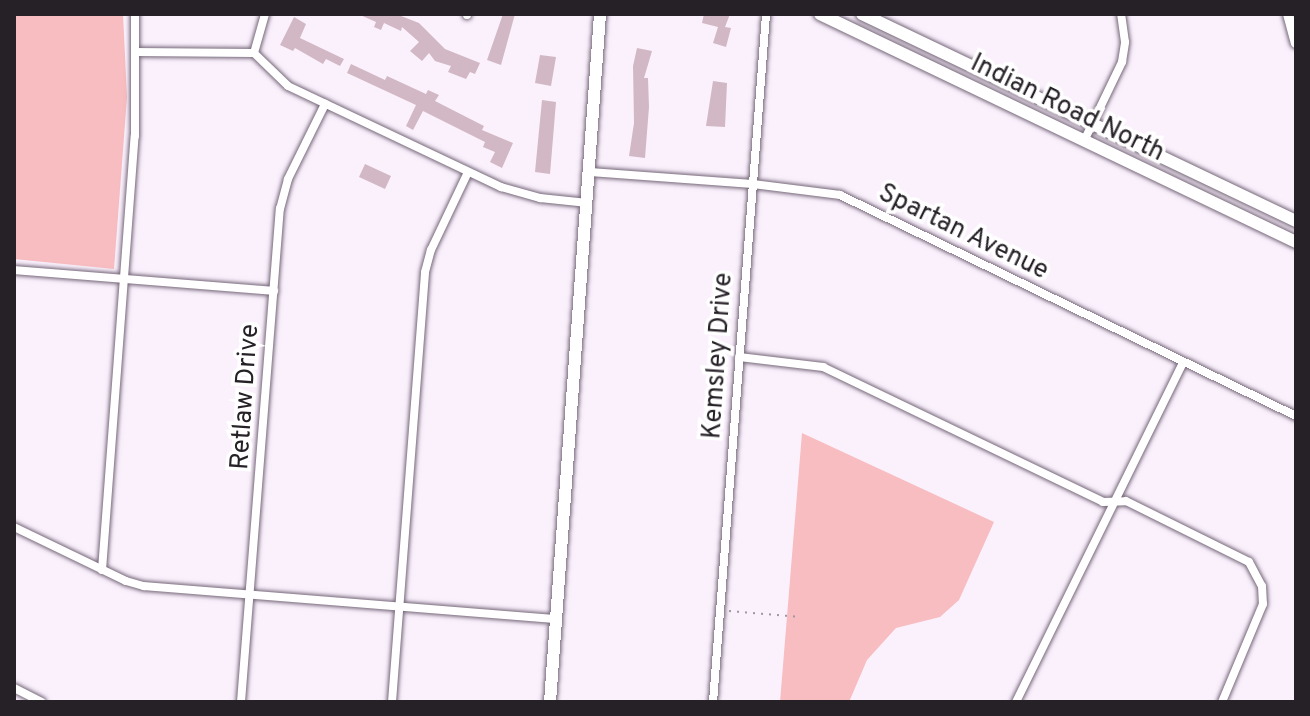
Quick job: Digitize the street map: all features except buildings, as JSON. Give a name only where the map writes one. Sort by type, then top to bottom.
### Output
[{"type":"main road","points":[[550,702],[600,14]]},
{"type":"main road","name":"Indian Road North","points":[[820,14],[1296,242]]},
{"type":"main road","name":"Indian Road North","points":[[862,14],[1296,221]]},
{"type":"street","points":[[102,570],[135,136],[135,14]]},
{"type":"street","points":[[254,53],[265,14]]},
{"type":"street","name":"Kemsley Drive","points":[[713,702],[766,14]]},
{"type":"street","points":[[1084,141],[1122,62],[1125,42],[1121,14]]},
{"type":"street","points":[[1288,14],[1296,43]]},
{"type":"street","points":[[135,52],[254,53],[281,81],[468,172],[521,194],[588,203]]},
{"type":"street","name":"Retlaw Drive","points":[[241,702],[284,191],[325,104]]},
{"type":"street","points":[[392,702],[426,264],[468,172]]},
{"type":"street","name":"Spartan Avenue","points":[[590,172],[753,184],[840,195],[1296,416]]},
{"type":"street","points":[[14,270],[274,291]]},
{"type":"street","points":[[739,357],[823,367],[1113,504],[1126,501],[1233,551],[1249,562],[1258,576],[1263,604],[1222,702]]},
{"type":"street","points":[[1016,702],[1183,362]]},
{"type":"street","points":[[14,527],[102,570],[144,586],[557,619]]},
{"type":"street","points":[[14,688],[42,702]]},
{"type":"path","points":[[720,610],[801,617]]},
{"type":"shaded area","points":[[14,14],[123,14],[127,97],[114,269],[14,259]]},
{"type":"shaded area","points":[[802,433],[994,522],[959,600],[940,617],[896,628],[867,660],[849,702],[780,702]]}]
